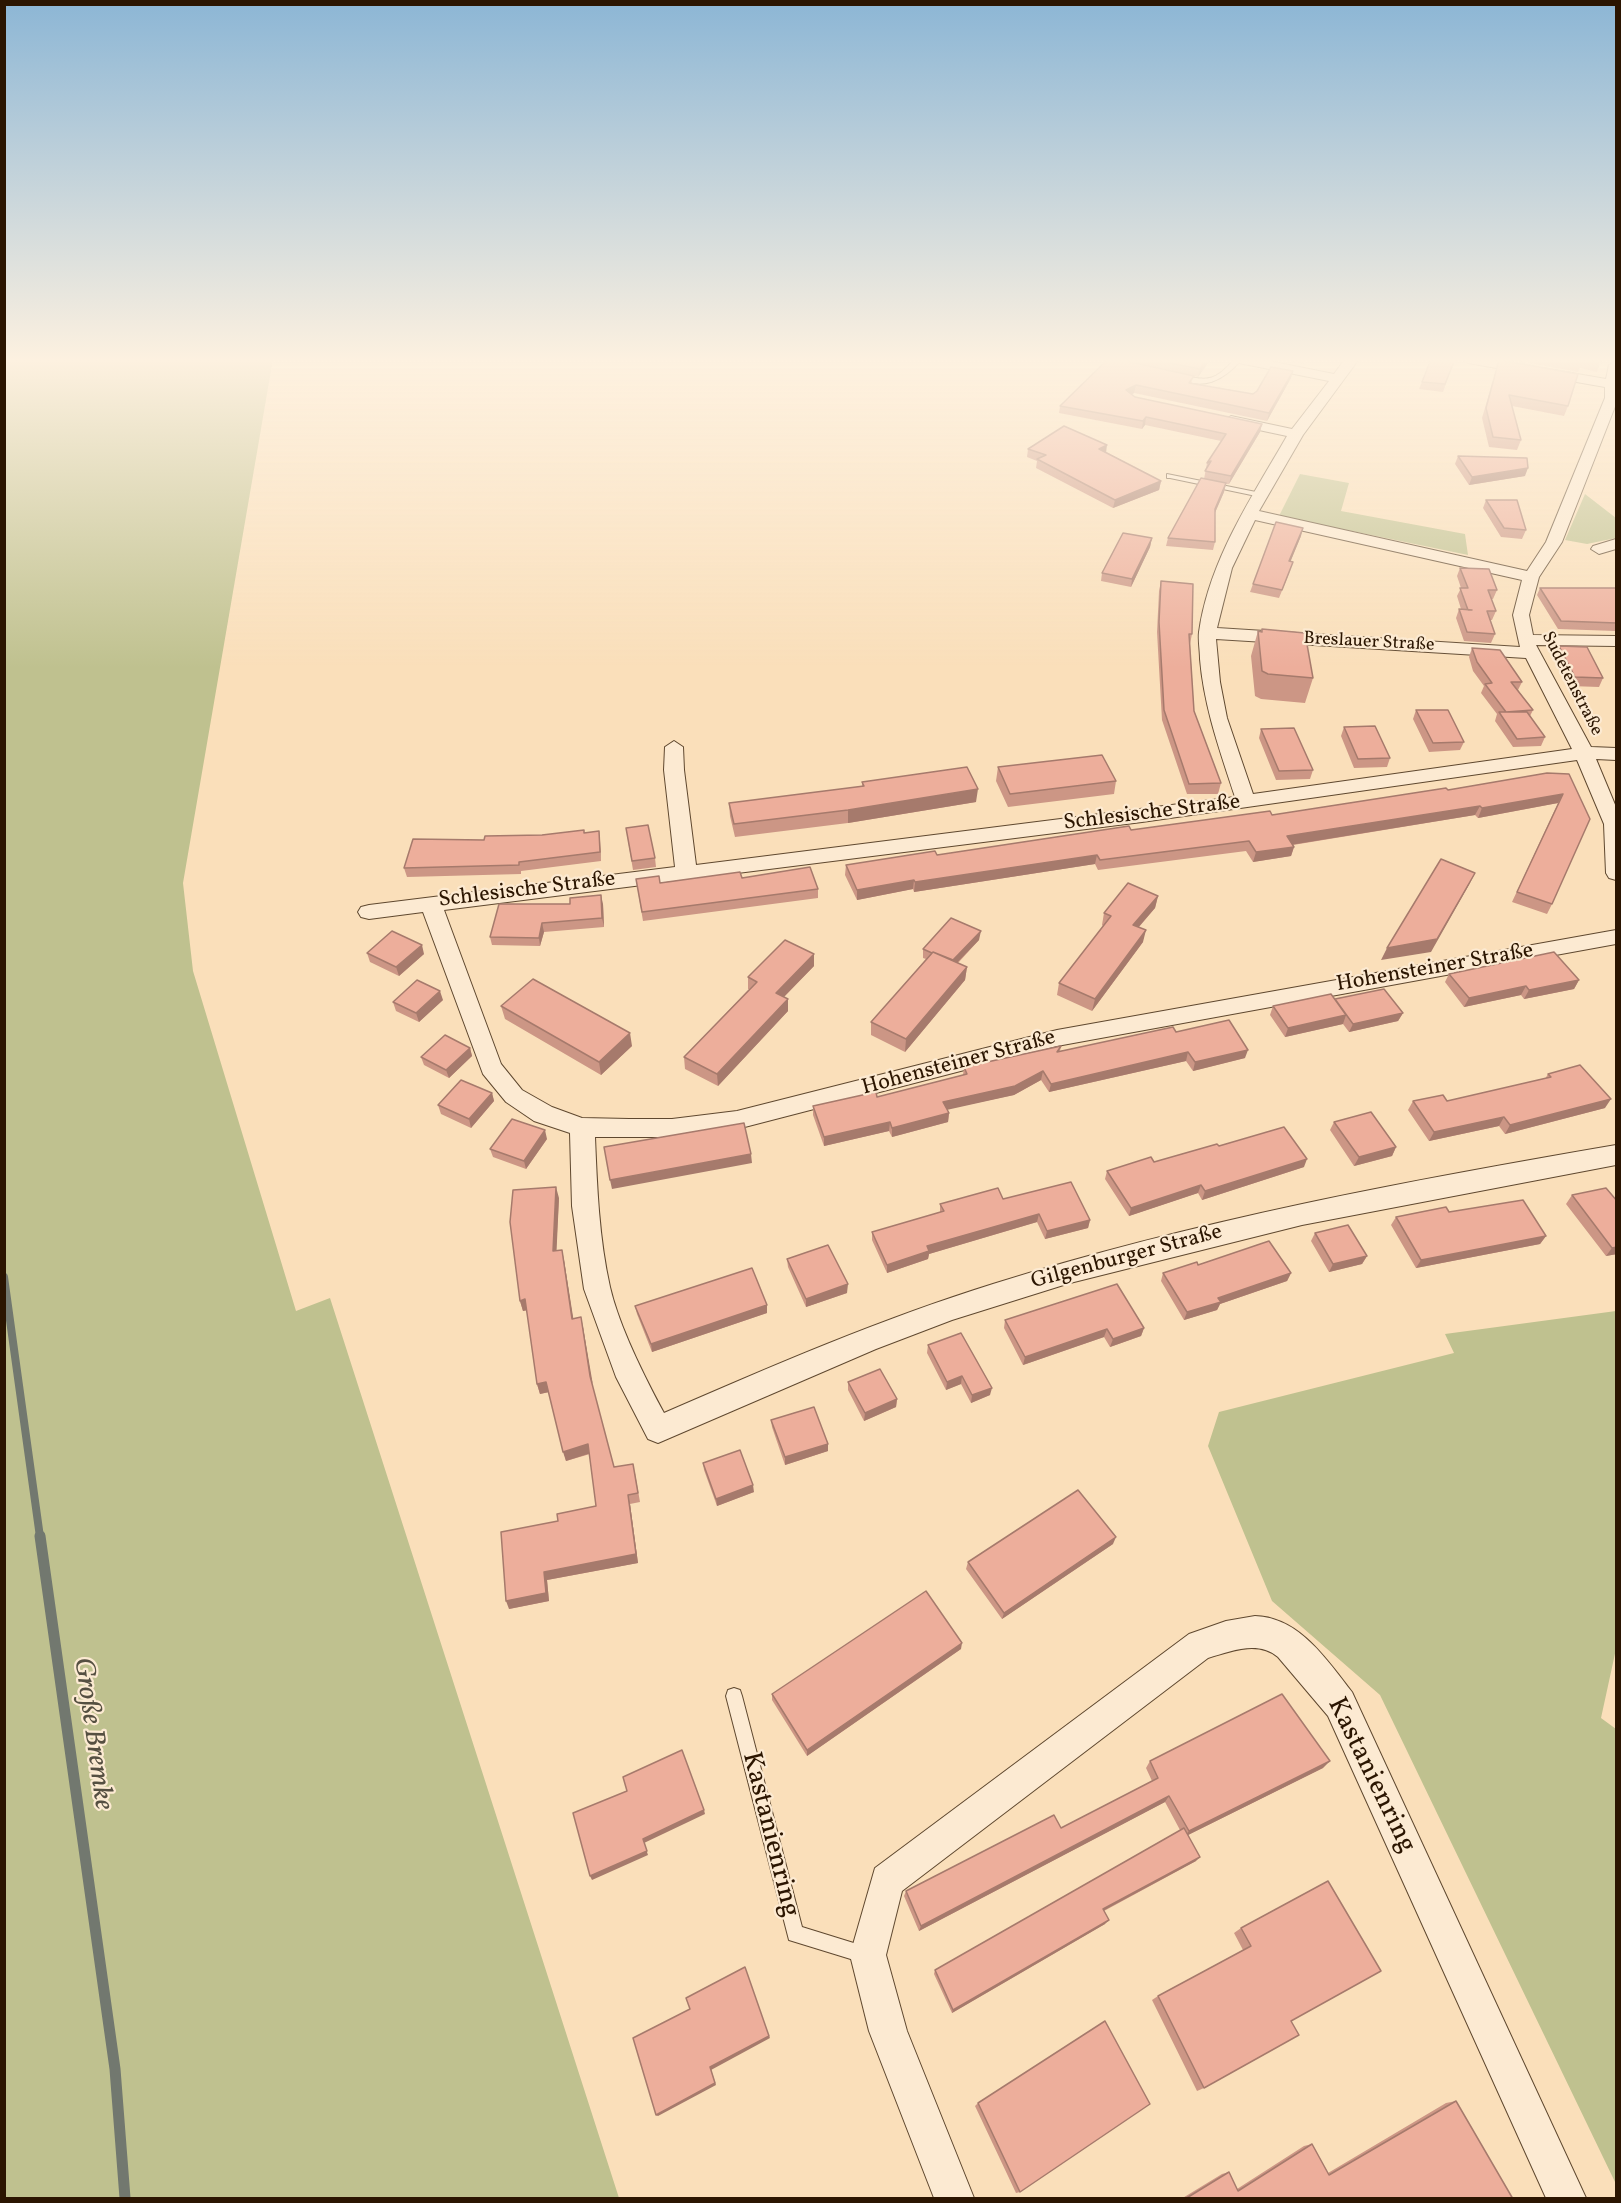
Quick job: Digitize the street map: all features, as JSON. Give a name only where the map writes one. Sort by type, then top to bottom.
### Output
[{"type":"street","points":[[1246,801],[1218,718],[1211,682],[1207,633],[1224,568],[1250,514],[1280,462]]},
{"type":"street","name":"Sudetenstraße","points":[[1584,753],[1528,646],[1521,615],[1531,577],[1554,542],[1586,462]]},
{"type":"street","points":[[1250,514],[1531,577]]},
{"type":"street","points":[[1599,549],[1617,544]]},
{"type":"street","name":"Breslauer Straße","points":[[1207,633],[1528,646],[1617,641]]},
{"type":"street","points":[[674,747],[674,770],[686,871]]},
{"type":"street","points":[[1584,753],[1614,824],[1617,873]]},
{"type":"street","name":"Schlesische Straße","points":[[369,912],[1246,801],[1584,753],[1617,754]]},
{"type":"street","name":"Hohensteiner Straße","points":[[431,904],[492,1068],[514,1096],[543,1114],[582,1127],[672,1128],[737,1120],[1057,1038],[1617,937]]},
{"type":"street","name":"Gilgenburger Straße","points":[[582,1127],[585,1206],[597,1289],[630,1377],[658,1430],[893,1330],[1005,1292],[1215,1233],[1449,1184],[1617,1155]]},
{"type":"street","name":"Kastanienring","points":[[954,2199],[888,2031],[868,1955],[886,1880],[1200,1645],[1245,1633],[1274,1635],[1315,1671],[1340,1704],[1566,2199]]},
{"type":"lane","points":[[1170,476],[1261,495]]},
{"type":"lane","name":"Kastanienring","points":[[734,1696],[795,1934],[868,1955]]},
{"type":"green space","points":[[5,462],[255,462],[183,883],[193,971],[296,1311],[330,1298],[619,2198],[5,2198]]},
{"type":"green space","points":[[1300,474],[1349,483],[1341,511],[1465,534],[1468,555],[1279,516]]},
{"type":"green space","points":[[1585,494],[1616,518],[1616,538],[1587,544],[1565,540]]},
{"type":"green space","points":[[1616,1311],[1616,1649],[1601,1718],[1616,1729],[1616,2184],[1380,1695],[1272,1601],[1208,1446],[1219,1412],[1454,1353],[1445,1334]]},
{"type":"building","points":[[1042,462],[1124,462],[1161,481],[1115,500]]},
{"type":"building","points":[[1211,462],[1239,462],[1231,476],[1205,471]]},
{"type":"building","points":[[1462,462],[1527,462],[1528,468],[1472,477]]},
{"type":"building","points":[[1201,478],[1226,483],[1215,509],[1215,542],[1168,538]]},
{"type":"building","points":[[1486,500],[1517,500],[1526,530],[1504,528]]},
{"type":"building","points":[[1276,522],[1303,528],[1289,561],[1293,562],[1282,590],[1253,584]]},
{"type":"building","points":[[1123,533],[1152,538],[1132,579],[1102,573]]},
{"type":"building","points":[[1460,568],[1489,569],[1497,590],[1488,590],[1496,611],[1487,611],[1495,634],[1467,632],[1459,609],[1468,610],[1460,588],[1468,588]]},
{"type":"building","points":[[1161,581],[1193,584],[1192,634],[1189,634],[1194,711],[1221,783],[1189,784],[1164,710],[1159,622]]},
{"type":"building","points":[[1540,588],[1617,588],[1617,623],[1561,621]]},
{"type":"building","points":[[1262,629],[1305,633],[1313,678],[1268,674],[1262,671],[1258,631],[1262,632]]},
{"type":"building","points":[[1559,646],[1587,647],[1603,678],[1575,677]]},
{"type":"building","points":[[1472,648],[1500,650],[1522,682],[1511,682],[1533,710],[1506,712],[1485,684],[1492,683],[1477,662]]},
{"type":"building","points":[[1416,710],[1448,710],[1464,742],[1433,743]]},
{"type":"building","points":[[1499,712],[1527,712],[1545,737],[1517,739]]},
{"type":"building","points":[[1375,726],[1390,758],[1358,759],[1344,727]]},
{"type":"building","points":[[1294,728],[1313,770],[1279,771],[1261,729]]},
{"type":"building","points":[[1102,755],[1116,781],[1010,794],[998,767]]},
{"type":"building","points":[[967,767],[978,789],[848,810],[734,824],[729,803],[864,786],[862,782]]},
{"type":"building","points":[[1547,773],[1569,774],[1590,819],[1552,904],[1517,892],[1563,794],[1287,836],[1294,847],[1256,852],[1249,841],[1100,860],[1097,855],[857,890],[846,865],[935,851],[937,855],[1129,826],[1131,830],[1270,811],[1272,815],[1446,788],[1448,790]]},
{"type":"building","points":[[648,825],[655,858],[632,861],[626,828]]},
{"type":"building","points":[[584,830],[584,833],[599,831],[600,852],[519,862],[519,865],[404,868],[413,839],[484,840],[485,836],[542,835]]},
{"type":"building","points":[[1441,859],[1475,873],[1437,939],[1387,948]]},
{"type":"building","points":[[810,867],[818,889],[642,912],[636,879],[659,876],[660,883],[740,872],[742,878]]},
{"type":"building","points":[[1128,883],[1158,896],[1133,925],[1146,930],[1095,999],[1059,983],[1111,916],[1104,913]]},
{"type":"building","points":[[601,895],[602,918],[542,923],[539,938],[490,937],[499,904],[570,904],[570,898]]},
{"type":"building","points":[[951,918],[981,931],[953,960],[923,949]]},
{"type":"building","points":[[392,931],[422,945],[396,967],[367,953]]},
{"type":"building","points":[[785,940],[814,954],[776,993],[788,999],[717,1074],[684,1057],[757,982],[748,977]]},
{"type":"building","points":[[933,952],[967,967],[906,1039],[871,1022]]},
{"type":"building","points":[[1554,952],[1579,980],[1529,990],[1526,986],[1469,998],[1449,974]]},
{"type":"building","points":[[533,979],[630,1033],[599,1062],[501,1006]]},
{"type":"building","points":[[417,980],[440,991],[416,1013],[393,1002]]},
{"type":"building","points":[[1384,989],[1403,1013],[1353,1024],[1335,999]]},
{"type":"building","points":[[1331,994],[1346,1015],[1288,1028],[1273,1006]]},
{"type":"building","points":[[1229,1020],[1248,1050],[1195,1062],[1188,1052],[1051,1084],[1043,1071],[1015,1086],[943,1102],[949,1113],[892,1128],[890,1122],[824,1137],[813,1106],[876,1092],[877,1097],[967,1074],[964,1067],[1061,1046],[1057,1052],[1173,1027],[1176,1032]]},
{"type":"building","points":[[445,1035],[470,1048],[446,1070],[421,1057]]},
{"type":"building","points":[[1580,1065],[1611,1099],[1510,1125],[1504,1117],[1434,1132],[1413,1101],[1443,1095],[1447,1101],[1551,1077],[1548,1074]]},
{"type":"building","points":[[461,1080],[492,1093],[469,1119],[438,1105]]},
{"type":"building","points":[[1371,1112],[1396,1147],[1359,1157],[1334,1122]]},
{"type":"building","points":[[512,1119],[545,1130],[524,1161],[490,1149]]},
{"type":"building","points":[[744,1123],[751,1154],[610,1180],[604,1147]]},
{"type":"building","points":[[1284,1127],[1307,1159],[1205,1191],[1201,1185],[1131,1208],[1107,1171],[1151,1157],[1154,1162]]},
{"type":"building","points":[[1071,1182],[1090,1220],[1047,1231],[1039,1214],[927,1246],[929,1251],[887,1265],[872,1232],[944,1211],[940,1204],[998,1188],[1003,1199]]},
{"type":"building","points":[[556,1187],[553,1251],[562,1250],[572,1319],[581,1317],[590,1376],[614,1467],[633,1464],[638,1493],[628,1495],[636,1554],[544,1572],[546,1593],[506,1601],[501,1532],[558,1521],[557,1514],[596,1506],[588,1444],[563,1452],[546,1382],[537,1384],[525,1299],[520,1301],[510,1222],[513,1190]]},
{"type":"building","points":[[1606,1188],[1617,1201],[1617,1247],[1612,1248],[1572,1195]]},
{"type":"building","points":[[1523,1200],[1546,1236],[1421,1260],[1396,1217],[1446,1207],[1449,1212]]},
{"type":"building","points":[[1348,1225],[1367,1256],[1333,1264],[1315,1233]]},
{"type":"building","points":[[1269,1241],[1291,1273],[1218,1298],[1221,1302],[1187,1312],[1163,1273],[1197,1262],[1198,1265]]},
{"type":"building","points":[[828,1245],[848,1284],[806,1299],[787,1259]]},
{"type":"building","points":[[752,1268],[767,1305],[651,1344],[635,1306]]},
{"type":"building","points":[[1117,1284],[1144,1328],[1113,1339],[1107,1329],[1025,1357],[1005,1320]]},
{"type":"building","points":[[961,1333],[992,1388],[972,1395],[962,1376],[947,1382],[928,1345]]},
{"type":"building","points":[[880,1369],[897,1399],[865,1413],[848,1382]]},
{"type":"building","points":[[814,1407],[828,1444],[785,1457],[771,1420]]},
{"type":"building","points":[[740,1450],[753,1485],[716,1499],[703,1463]]},
{"type":"building","points":[[1078,1490],[1116,1537],[1004,1613],[968,1562]]},
{"type":"building","points":[[926,1591],[962,1643],[807,1750],[772,1694]]},
{"type":"building","points":[[1282,1694],[1330,1761],[1189,1831],[1169,1796],[921,1926],[906,1891],[1054,1815],[1061,1828],[1158,1778],[1150,1761]]},
{"type":"building","points":[[682,1750],[704,1810],[643,1839],[647,1851],[590,1876],[573,1813],[627,1791],[623,1777]]},
{"type":"building","points":[[1184,1828],[1200,1857],[1103,1909],[1109,1920],[953,2010],[935,1970]]},
{"type":"building","points":[[1328,1881],[1381,1971],[1291,2021],[1299,2035],[1204,2088],[1158,1996],[1251,1946],[1241,1928]]},
{"type":"building","points":[[745,1967],[769,2036],[710,2067],[715,2083],[656,2115],[633,2038],[690,2009],[686,1998]]},
{"type":"building","points":[[1105,2021],[1150,2104],[1020,2192],[978,2103]]},
{"type":"building","points":[[1456,2101],[1513,2199],[1185,2199],[1229,2172],[1238,2191],[1312,2144],[1329,2175]]},
{"type":"waterway","name":"Große Bremke","points":[[4,1277],[40,1537]]},
{"type":"waterway","name":"Große Bremke","points":[[40,1536],[115,2069],[125,2198]]}]
